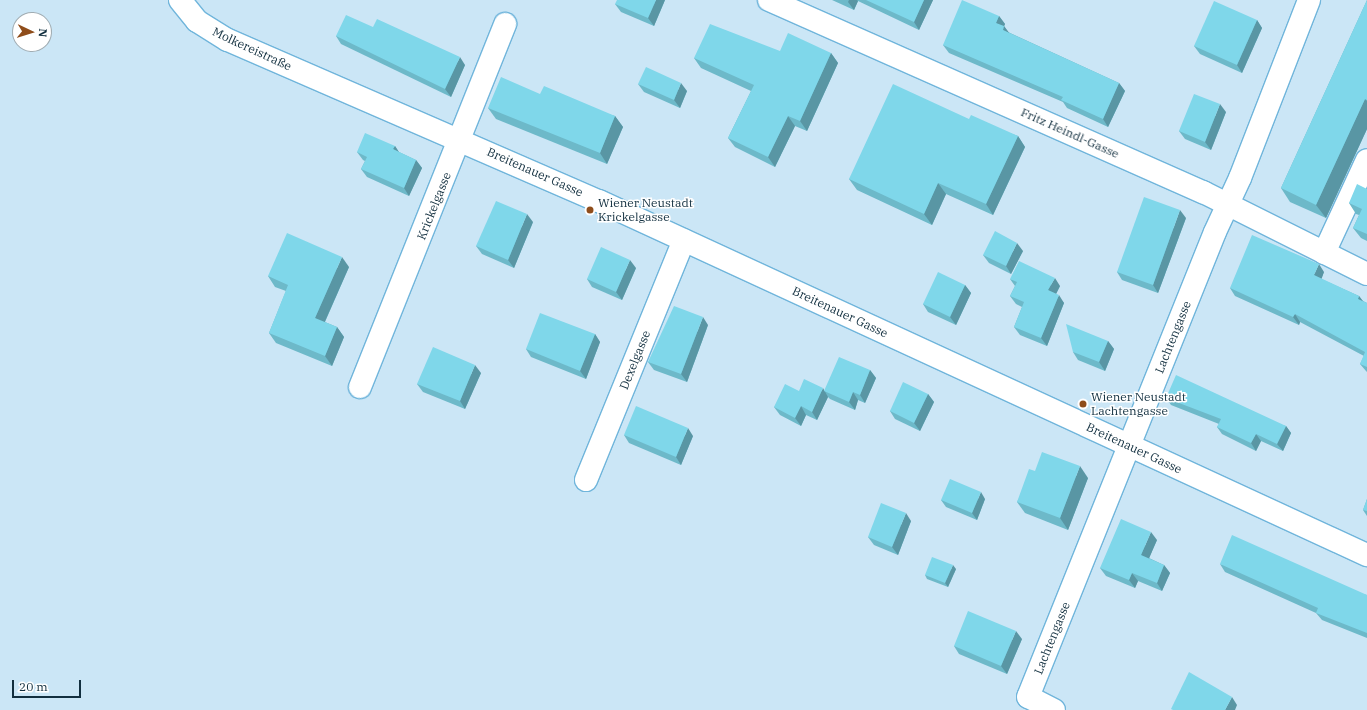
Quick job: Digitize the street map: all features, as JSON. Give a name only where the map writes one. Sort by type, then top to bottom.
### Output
[{"type":"street","name":"Molkereistraße","points":[[180,0],[197,21],[212,32],[311,75]]},
{"type":"street","name":"Fritz Heindl-Gasse","points":[[768,0],[1227,206],[1367,274]]},
{"type":"street","name":"Lachtengasse","points":[[1054,710],[1028,697],[1131,446],[1309,0]]},
{"type":"street","name":"Krickelgasse","points":[[360,387],[461,139],[505,24]]},
{"type":"street","name":"Breitenauer Gasse","points":[[311,75],[461,139],[684,240],[1367,555]]},
{"type":"street","points":[[1324,253],[1367,160]]},
{"type":"street","name":"Dexelgasse","points":[[586,480],[684,240]]},
{"type":"building","points":[[617,0],[656,0],[648,18],[615,4]]},
{"type":"building","points":[[866,0],[924,0],[914,22]]},
{"type":"building","points":[[962,0],[999,16],[996,23],[1004,26],[1003,30],[1119,83],[1103,119],[1061,100],[1063,97],[943,45]]},
{"type":"building","points":[[1367,0],[1367,100],[1365,99],[1316,205],[1281,188]]},
{"type":"building","points":[[1214,1],[1257,20],[1237,65],[1194,46]]},
{"type":"building","points":[[346,15],[373,27],[377,19],[460,57],[445,89],[336,36]]},
{"type":"building","points":[[710,24],[780,51],[788,33],[831,53],[800,121],[788,116],[768,157],[728,138],[754,85],[694,58]]},
{"type":"building","points":[[646,67],[681,83],[674,100],[638,84]]},
{"type":"building","points":[[501,77],[540,94],[544,86],[615,116],[600,153],[488,108]]},
{"type":"building","points":[[893,84],[969,119],[971,115],[1018,136],[986,204],[938,183],[924,214],[849,179]]},
{"type":"building","points":[[1194,94],[1220,104],[1205,142],[1179,131]]},
{"type":"building","points":[[365,133],[395,146],[393,149],[416,160],[404,188],[361,169],[367,157],[357,152]]},
{"type":"building","points":[[1357,184],[1367,189],[1367,234],[1353,228],[1362,209],[1349,203]]},
{"type":"building","points":[[1144,197],[1180,210],[1153,285],[1117,272]]},
{"type":"building","points":[[496,201],[527,214],[508,260],[476,246]]},
{"type":"building","points":[[995,231],[1017,243],[1006,266],[983,255]]},
{"type":"building","points":[[287,233],[342,257],[315,318],[337,327],[325,356],[269,333],[288,285],[268,276]]},
{"type":"building","points":[[1252,235],[1319,264],[1314,275],[1359,296],[1358,299],[1367,303],[1367,367],[1360,364],[1365,352],[1295,314],[1293,317],[1230,288]]},
{"type":"building","points":[[601,247],[630,260],[616,292],[587,279]]},
{"type":"building","points":[[1019,261],[1055,278],[1048,290],[1059,295],[1041,338],[1014,327],[1024,302],[1010,296],[1017,282],[1010,279]]},
{"type":"building","points":[[938,272],[965,285],[950,317],[923,304]]},
{"type":"building","points":[[674,306],[703,317],[681,374],[648,362]]},
{"type":"building","points":[[540,313],[595,334],[580,371],[526,349]]},
{"type":"building","points":[[1066,324],[1108,341],[1099,362],[1073,352]]},
{"type":"building","points":[[433,347],[475,365],[460,401],[417,384]]},
{"type":"building","points":[[839,357],[870,370],[860,395],[853,392],[849,402],[824,391]]},
{"type":"building","points":[[1176,375],[1286,426],[1277,444],[1256,434],[1251,443],[1217,427],[1221,419],[1166,398]]},
{"type":"building","points":[[804,379],[823,388],[812,412],[801,406],[795,418],[774,407],[785,384],[799,391]]},
{"type":"building","points":[[903,382],[928,394],[914,423],[890,411]]},
{"type":"building","points":[[636,406],[688,428],[676,457],[624,435]]},
{"type":"building","points":[[1042,452],[1080,466],[1060,518],[1017,502],[1029,469],[1035,471]]},
{"type":"building","points":[[950,479],[981,492],[972,513],[941,500]]},
{"type":"building","points":[[1367,499],[1367,511],[1363,510]]},
{"type":"building","points":[[881,503],[906,513],[892,547],[868,537]]},
{"type":"building","points":[[1121,519],[1151,532],[1141,555],[1164,565],[1157,583],[1132,573],[1129,580],[1100,568]]},
{"type":"building","points":[[1232,535],[1367,595],[1367,633],[1316,613],[1318,608],[1220,564]]},
{"type":"building","points":[[932,557],[953,565],[945,583],[925,575]]},
{"type":"building","points":[[968,611],[1016,631],[1001,666],[954,646]]},
{"type":"building","points":[[1189,672],[1232,697],[1225,710],[1171,709]]},
{"type":"place","name":"Wiener Neustadt Krickelgasse","points":[[590,210]]},
{"type":"place","name":"Wiener Neustadt Lachtengasse","points":[[1083,404]]}]
